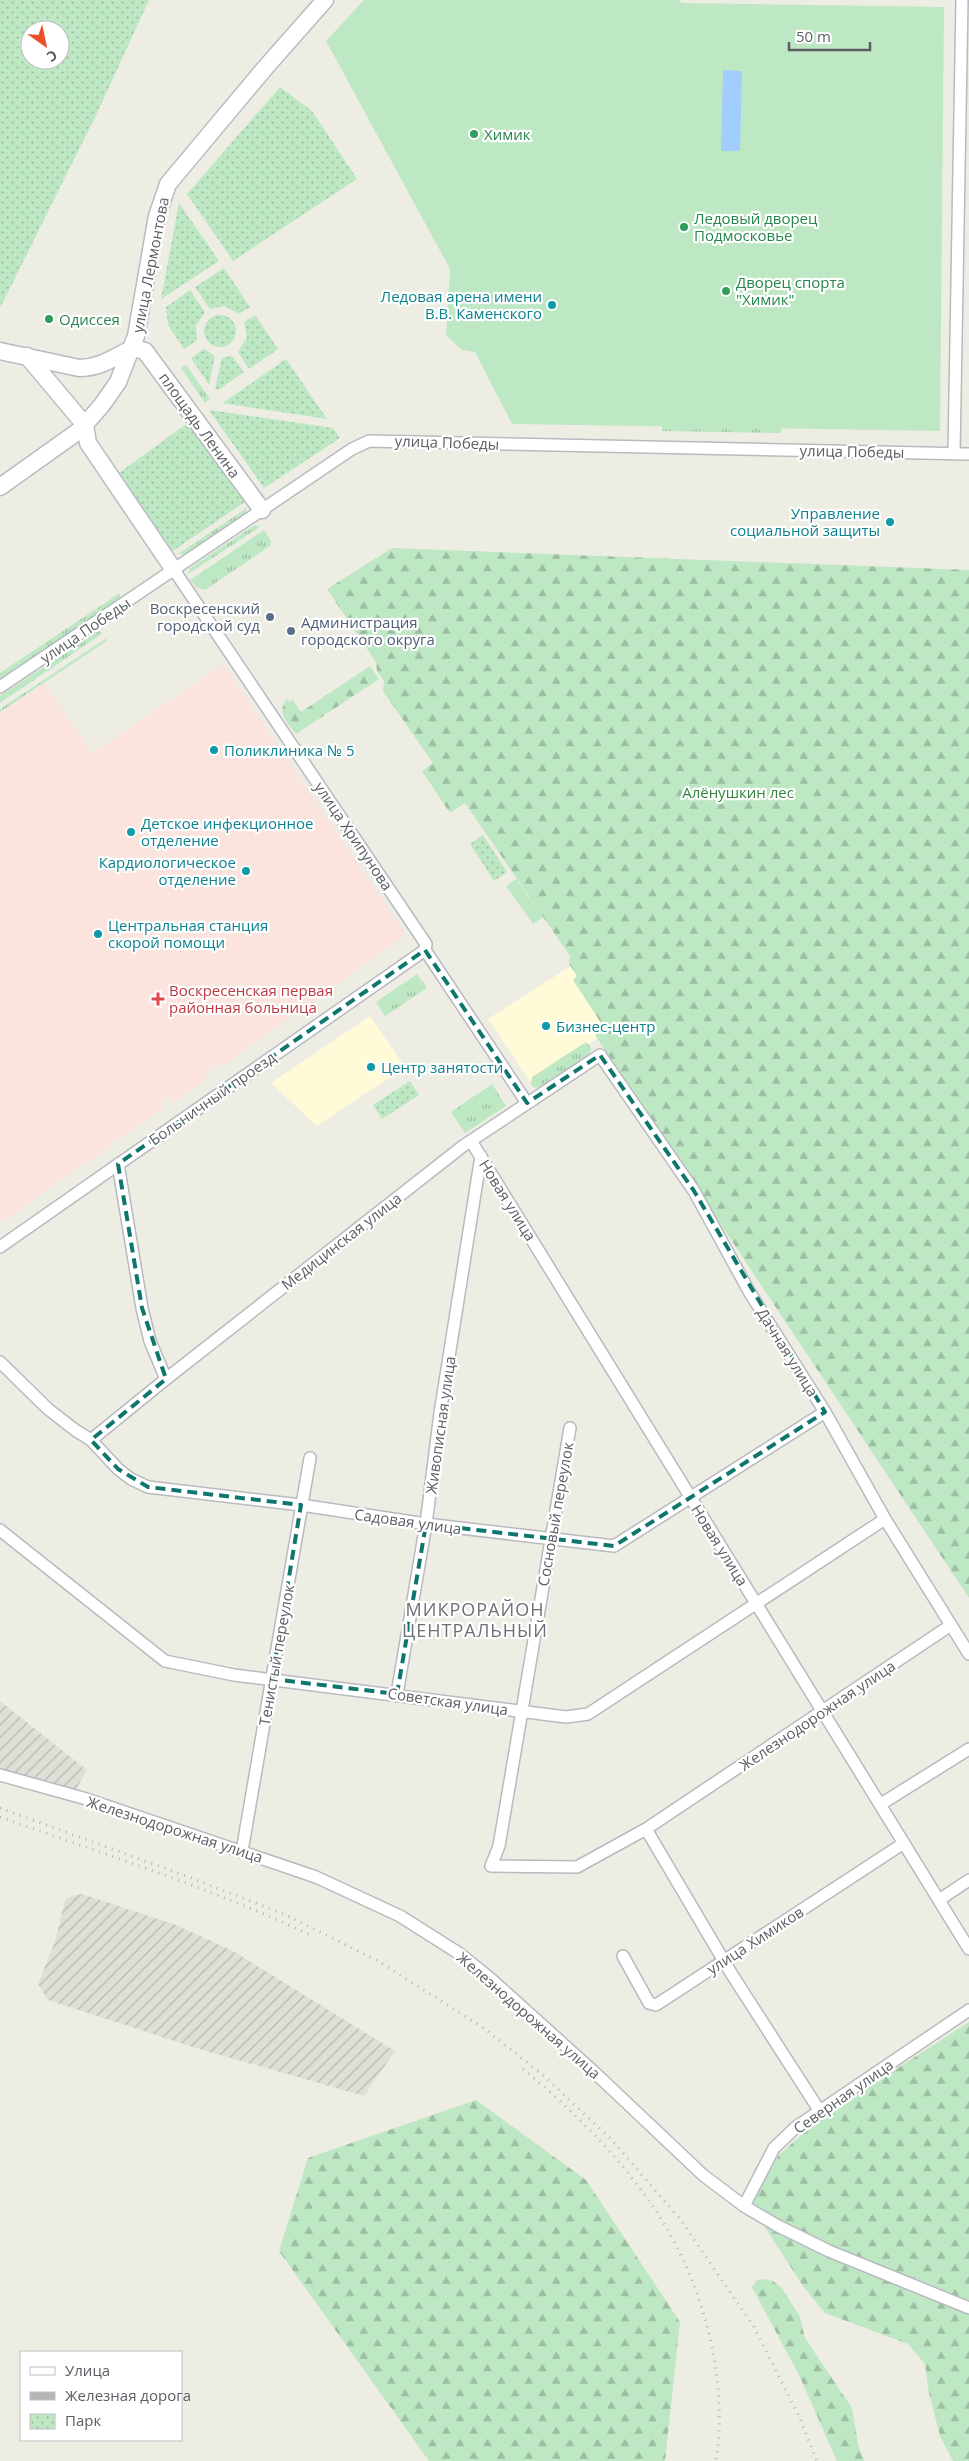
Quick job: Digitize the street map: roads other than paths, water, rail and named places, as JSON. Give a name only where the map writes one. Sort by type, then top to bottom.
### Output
[{"type":"street","name":"улица Лермонтова","points":[[0,486],[58,447],[85,424],[118,382],[133,348],[157,216],[168,184],[265,68],[325,0]]},
{"type":"street","points":[[954,453],[962,0]]},
{"type":"street","points":[[0,351],[79,368],[91,368],[108,362],[133,348]]},
{"type":"street","name":"площадь Ленина","points":[[133,348],[145,351],[262,510]]},
{"type":"street","points":[[27,356],[85,424],[88,443],[174,570]]},
{"type":"street","name":"улица Победы","points":[[0,688],[352,449],[369,441],[969,454]]},
{"type":"street","name":"улица Хрипунова","points":[[174,570],[426,944],[425,950],[527,1103]]},
{"type":"street","name":"Больничный проезд","points":[[0,1247],[425,950]]},
{"type":"street","name":"Медицинская улица","points":[[91,1440],[166,1378],[471,1140],[600,1055]]},
{"type":"street","name":"Дачная улица","points":[[600,1055],[694,1191],[750,1293],[824,1412],[885,1520],[969,1654]]},
{"type":"street","name":"Новая улица","points":[[471,1140],[969,1949]]},
{"type":"street","name":"Живописная улица","points":[[397,1694],[426,1524],[440,1413],[481,1156]]},
{"type":"street","points":[[118,1164],[142,1308],[150,1341],[166,1378]]},
{"type":"street","name":"Садовая улица","points":[[0,1362],[48,1409],[91,1440],[131,1480],[148,1487],[301,1505],[551,1540],[614,1546],[824,1412]]},
{"type":"street","name":"Сосновый переулок","points":[[491,1866],[499,1846],[570,1428]]},
{"type":"street","name":"Тенистый переулок","points":[[242,1852],[310,1458]]},
{"type":"street","name":"Советская улица","points":[[0,1530],[165,1661],[234,1675],[566,1716],[588,1714],[885,1520]]},
{"type":"street","name":"Железнодорожная улица","points":[[491,1866],[577,1868],[646,1828],[951,1625]]},
{"type":"street","points":[[881,1804],[969,1749]]},
{"type":"street","name":"Железнодорожная улица","points":[[0,1775],[83,1798],[344,1888],[421,1928],[460,1954],[521,2005],[703,2175],[744,2206],[778,2226],[829,2251],[969,2308]]},
{"type":"street","points":[[646,1828],[731,1973],[820,2110]]},
{"type":"street","name":"улица Химиков","points":[[623,1956],[649,2003],[656,2004],[904,1843]]},
{"type":"street","points":[[939,1900],[969,1880]]},
{"type":"street","name":"Северная улица","points":[[744,2206],[774,2148],[796,2127],[969,2010]]},
{"type":"water","points":[[723,70],[742,71],[740,151],[721,151]]},
{"type":"railway","points":[[0,1808],[181,1874],[286,1915],[380,1962],[485,2029],[544,2076],[611,2139],[680,2219],[754,2327],[799,2416],[817,2461]]},
{"type":"railway","points":[[0,1817],[197,1887],[312,1936]]},
{"type":"railway","points":[[523,2069],[578,2118],[613,2155],[644,2194],[674,2241],[700,2301],[709,2333],[719,2397],[716,2461]]},
{"type":"place","name":"Химик","points":[[474,134]]},
{"type":"place","name":"Ледовый дворец Подмосковье","points":[[684,227]]},
{"type":"place","name":"Дворец спорта \"Химик\"","points":[[726,291]]},
{"type":"place","name":"Ледовая арена имени В.В. Каменского","points":[[552,305]]},
{"type":"place","name":"Одиссея","points":[[49,319]]},
{"type":"place","name":"Управление социальной защиты","points":[[890,522]]},
{"type":"place","name":"Воскресенский городской суд","points":[[270,617]]},
{"type":"place","name":"Администрация городского округа","points":[[291,631]]},
{"type":"place","name":"Поликлиника № 5","points":[[214,750]]},
{"type":"place","name":"Детское инфекционное отделение","points":[[131,832]]},
{"type":"place","name":"Кардиологическое отделение","points":[[246,871]]},
{"type":"place","name":"Центральная станция скорой помощи","points":[[98,934]]},
{"type":"place","name":"Воскресенская первая районная больница","points":[[158,999]]},
{"type":"place","name":"Бизнес-центр","points":[[546,1026]]},
{"type":"place","name":"Центр занятости","points":[[371,1067]]},
{"type":"district","name":"МИКРОРАЙОН ЦЕНТРАЛЬНЫЙ","points":[[475,1619]]},
{"type":"park label","name":"Алёнушкин лес","points":[[738,792]]}]
